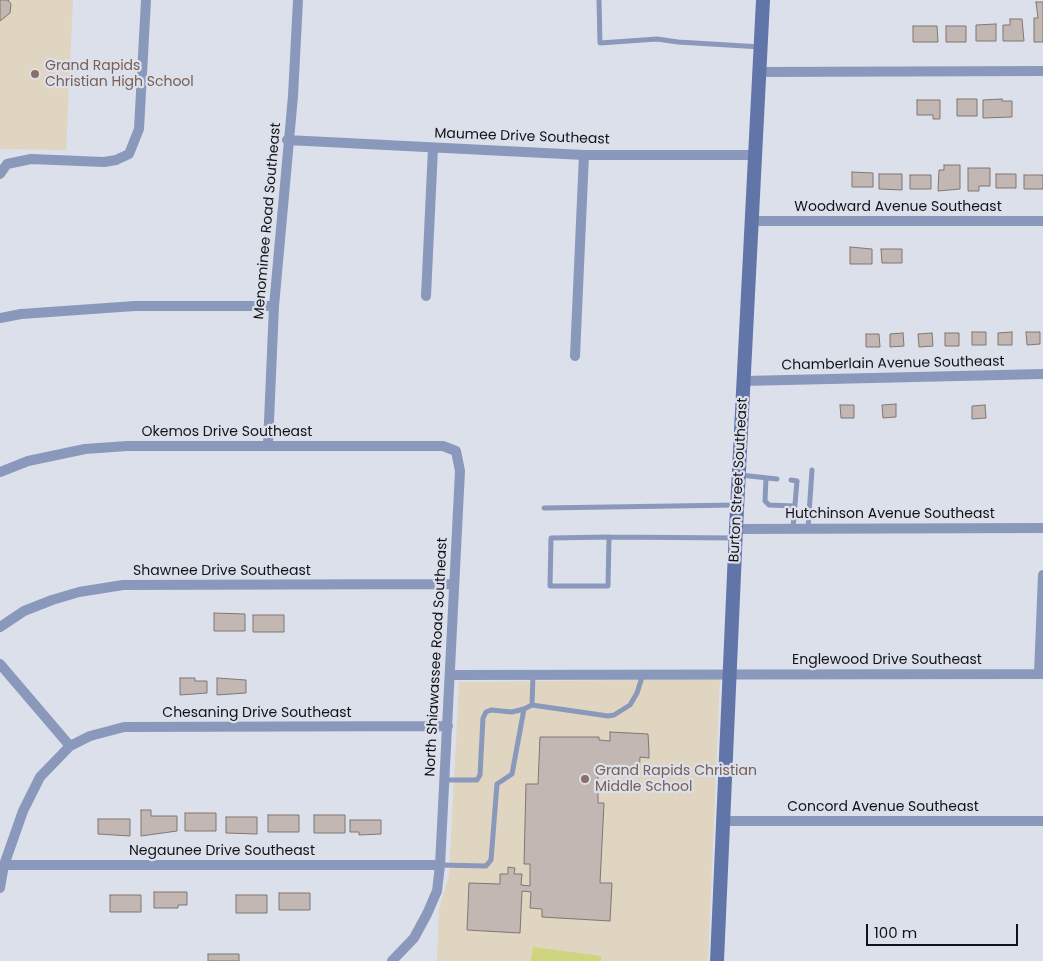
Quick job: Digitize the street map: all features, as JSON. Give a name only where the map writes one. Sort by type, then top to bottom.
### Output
[{"type":"main road","name":"Burton Street Southeast","points":[[717,961],[737,505],[764,0]]},
{"type":"street","points":[[0,174],[7,164],[31,159],[104,162],[116,160],[129,154],[139,130],[146,0]]},
{"type":"street","name":"Menominee Road Southeast","points":[[268,444],[274,306],[287,140],[293,96],[298,0]]},
{"type":"street","points":[[760,72],[1043,71]]},
{"type":"street","name":"Maumee Drive Southeast","points":[[287,140],[584,155],[756,155]]},
{"type":"street","points":[[426,296],[434,148]]},
{"type":"street","points":[[575,356],[584,155]]},
{"type":"street","name":"Woodward Avenue Southeast","points":[[753,220],[1043,221]]},
{"type":"street","points":[[0,318],[21,314],[135,306],[274,306]]},
{"type":"street","name":"Chamberlain Avenue Southeast","points":[[744,381],[1043,374]]},
{"type":"street","name":"Okemos Drive Southeast","points":[[0,472],[28,461],[85,449],[127,446],[268,444],[443,446],[451,447],[456,451]]},
{"type":"street","name":"North Shiawassee Road Southeast","points":[[392,961],[414,938],[437,891],[448,726],[460,470],[456,451]]},
{"type":"street","name":"Hutchinson Avenue Southeast","points":[[736,533],[793,528],[1043,528]]},
{"type":"street","points":[[1041,674],[1043,576]]},
{"type":"street","name":"Shawnee Drive Southeast","points":[[0,627],[24,611],[52,600],[79,592],[123,585],[454,584]]},
{"type":"street","points":[[0,664],[70,746],[40,777],[23,811],[4,865],[0,888]]},
{"type":"street","points":[[450,675],[730,674]]},
{"type":"street","name":"Englewood Drive Southeast","points":[[730,674],[1041,674]]},
{"type":"street","name":"Chesaning Drive Southeast","points":[[70,746],[106,731],[124,727],[448,726]]},
{"type":"street","name":"Concord Avenue Southeast","points":[[723,821],[1043,821]]},
{"type":"street","name":"Negaunee Drive Southeast","points":[[4,865],[440,865]]},
{"type":"lane","points":[[599,0],[600,43],[657,39],[761,47]]},
{"type":"lane","points":[[808,528],[812,470]]},
{"type":"lane","points":[[739,475],[776,479]]},
{"type":"lane","points":[[766,478],[765,501],[769,505],[795,506]]},
{"type":"lane","points":[[793,528],[795,506],[794,480]]},
{"type":"lane","points":[[544,508],[737,505]]},
{"type":"lane","points":[[609,537],[608,586],[550,586],[550,538],[736,533]]},
{"type":"lane","points":[[532,705],[533,674]]},
{"type":"lane","points":[[445,780],[478,780],[480,775],[483,718],[486,712],[491,710],[512,712],[532,705],[593,714],[614,715],[630,705],[637,694],[643,674]]},
{"type":"lane","points":[[440,865],[486,866],[491,860],[497,784],[512,774],[524,709]]},
{"type":"shaded area","name":"Grand Rapids Christian High School","points":[[0,0],[73,0],[66,150],[0,149]]},
{"type":"shaded area","name":"Grand Rapids Christian Middle School","points":[[720,679],[708,961],[437,961],[439,908],[449,876],[459,682]]},
{"type":"green space","points":[[533,947],[601,956],[601,961],[531,961]]},
{"type":"building","points":[[0,0],[8,0],[11,4],[10,13],[0,21]]},
{"type":"building","points":[[1036,2],[1043,2],[1043,42],[1034,42],[1034,18],[1038,18]]},
{"type":"building","points":[[1010,19],[1022,19],[1024,41],[1003,41],[1003,25],[1010,25]]},
{"type":"building","points":[[996,24],[996,41],[976,41],[976,25]]},
{"type":"building","points":[[913,26],[937,26],[938,42],[913,42]]},
{"type":"building","points":[[946,26],[966,26],[966,42],[946,42]]},
{"type":"building","points":[[957,99],[977,99],[977,116],[957,116]]},
{"type":"building","points":[[1002,99],[1002,101],[1012,101],[1012,117],[983,118],[983,100]]},
{"type":"building","points":[[917,100],[940,100],[940,119],[933,119],[933,115],[917,115]]},
{"type":"building","points":[[944,165],[960,165],[960,189],[938,191],[939,170],[944,170]]},
{"type":"building","points":[[968,168],[990,168],[990,186],[979,186],[979,191],[968,191]]},
{"type":"building","points":[[852,172],[873,173],[873,187],[852,187]]},
{"type":"building","points":[[879,174],[902,174],[902,190],[879,189]]},
{"type":"building","points":[[996,174],[1016,174],[1016,188],[996,188]]},
{"type":"building","points":[[910,175],[931,175],[931,189],[910,189]]},
{"type":"building","points":[[1024,175],[1043,175],[1043,189],[1024,189]]},
{"type":"building","points":[[850,247],[872,249],[872,264],[850,264]]},
{"type":"building","points":[[881,249],[902,249],[902,263],[882,263]]},
{"type":"building","points":[[972,332],[986,332],[986,345],[972,345]]},
{"type":"building","points":[[1012,332],[1012,345],[998,345],[998,333]]},
{"type":"building","points":[[1026,332],[1040,332],[1040,344],[1027,345]]},
{"type":"building","points":[[903,333],[904,346],[890,347],[890,334]]},
{"type":"building","points":[[932,333],[933,346],[919,347],[918,334]]},
{"type":"building","points":[[945,333],[959,333],[959,346],[945,346]]},
{"type":"building","points":[[866,334],[879,334],[880,347],[866,347]]},
{"type":"building","points":[[896,404],[896,417],[883,418],[882,405]]},
{"type":"building","points":[[840,405],[854,405],[854,418],[841,418]]},
{"type":"building","points":[[985,405],[986,418],[972,419],[972,406]]},
{"type":"building","points":[[214,613],[245,614],[245,631],[214,631]]},
{"type":"building","points":[[253,615],[284,615],[284,632],[253,632]]},
{"type":"building","points":[[180,678],[195,678],[195,681],[207,681],[207,693],[180,695]]},
{"type":"building","points":[[217,678],[246,680],[246,693],[217,695]]},
{"type":"building","points":[[610,732],[648,734],[649,758],[640,757],[639,776],[608,774],[608,767],[598,767],[598,803],[604,803],[600,883],[612,883],[610,921],[542,917],[542,909],[530,908],[531,892],[522,891],[520,933],[467,930],[469,883],[500,884],[500,874],[508,874],[508,867],[515,868],[514,874],[522,874],[521,885],[530,886],[530,864],[524,864],[526,784],[538,784],[540,737],[599,737],[599,740],[610,741]]},
{"type":"building","points":[[141,810],[151,810],[151,816],[177,816],[177,831],[141,836]]},
{"type":"building","points":[[185,813],[216,813],[216,831],[185,831]]},
{"type":"building","points":[[268,815],[299,815],[299,832],[268,832]]},
{"type":"building","points":[[314,815],[345,815],[345,833],[314,833]]},
{"type":"building","points":[[226,817],[257,817],[257,834],[226,833]]},
{"type":"building","points":[[98,819],[130,819],[130,836],[98,834]]},
{"type":"building","points":[[350,820],[381,820],[381,834],[359,835],[359,832],[350,832]]},
{"type":"building","points":[[154,892],[187,892],[187,905],[178,905],[178,908],[154,908]]},
{"type":"building","points":[[279,893],[310,893],[310,910],[279,910]]},
{"type":"building","points":[[110,895],[141,895],[141,912],[110,912]]},
{"type":"building","points":[[236,895],[267,895],[267,913],[236,913]]},
{"type":"building","points":[[208,954],[239,954],[239,961],[208,961]]},
{"type":"place","name":"Grand Rapids Christian High School","points":[[35,74]]},
{"type":"place","name":"Grand Rapids Christian Middle School","points":[[585,779]]}]
